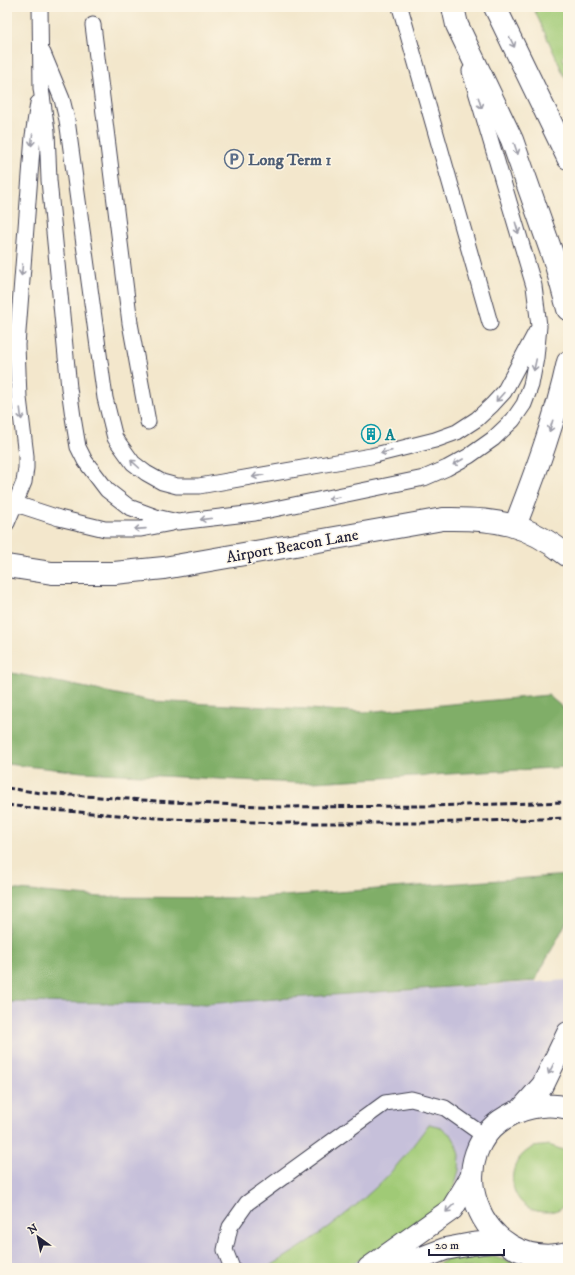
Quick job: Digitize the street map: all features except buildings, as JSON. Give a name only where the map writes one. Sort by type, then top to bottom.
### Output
[{"type":"street","points":[[495,7],[568,158]]},
{"type":"street","points":[[455,16],[512,140],[556,266],[568,309]]},
{"type":"street","points":[[515,526],[542,456],[568,362]]},
{"type":"street","name":"Airport Beacon Lane","points":[[7,566],[52,573],[114,573],[164,568],[443,519],[485,520],[515,526],[532,532],[554,545],[568,556]]},
{"type":"street","points":[[520,1111],[543,1085],[568,1033]]},
{"type":"street","points":[[563,1259],[527,1253],[509,1246],[502,1241],[485,1223],[479,1212],[475,1201],[472,1176],[476,1156],[486,1136],[501,1121],[520,1111],[541,1106],[568,1108]]},
{"type":"street","points":[[369,1268],[452,1209],[472,1176]]},
{"type":"street","points":[[395,1268],[444,1249],[502,1241]]},
{"type":"lane","points":[[40,7],[41,88],[47,131],[49,180],[69,388],[78,447],[85,460],[107,490],[129,506],[156,517],[178,522]]},
{"type":"lane","points":[[400,7],[490,323]]},
{"type":"lane","points":[[16,504],[59,518],[105,530],[142,529],[178,522],[255,513],[424,478],[448,468],[469,456],[493,439],[513,420],[524,404],[531,385],[536,358],[539,326],[534,286],[455,16]]},
{"type":"lane","points":[[93,25],[130,323],[148,422]]},
{"type":"lane","points":[[40,48],[59,92],[68,120],[100,361],[109,416],[115,438],[133,463],[162,482],[177,486],[199,486],[371,456],[435,440],[457,432],[477,419],[504,392],[539,326]]},
{"type":"lane","points":[[7,523],[24,482],[26,456],[19,398],[17,345],[33,136],[41,88]]},
{"type":"lane","points":[[232,1268],[225,1250],[230,1227],[248,1203],[385,1103],[411,1099],[445,1108],[486,1136]]},
{"type":"shaded area","points":[[568,980],[568,1033],[474,1166],[369,1268],[7,1268],[7,1002],[205,1004]]},
{"type":"green space","points":[[533,7],[568,7],[568,49],[563,58],[568,68],[568,84]]},
{"type":"green space","points":[[7,672],[152,701],[365,712],[548,695],[568,712],[568,767],[297,783],[82,772],[7,764]]},
{"type":"green space","points":[[568,875],[568,919],[535,981],[205,1004],[7,1002],[7,889],[102,897],[256,898]]},
{"type":"green space","points":[[429,1124],[441,1127],[452,1136],[460,1155],[459,1170],[455,1185],[445,1202],[413,1229],[345,1268],[267,1268],[322,1232],[361,1201],[381,1183]]},
{"type":"green space","points":[[549,1145],[563,1150],[568,1155],[568,1203],[558,1210],[546,1212],[533,1210],[523,1204],[513,1185],[513,1174],[516,1163],[523,1154],[534,1147]]},
{"type":"green space","points":[[476,1254],[491,1256],[531,1268],[429,1268],[448,1259]]},
{"type":"railway","points":[[7,788],[41,793],[172,802],[281,807],[429,806],[568,802]]},
{"type":"railway","points":[[7,805],[39,809],[171,819],[280,823],[430,823],[568,818]]},
{"type":"place","name":"Long Term 1","points":[[234,159]]},
{"type":"place","name":"A","points":[[371,434]]}]
